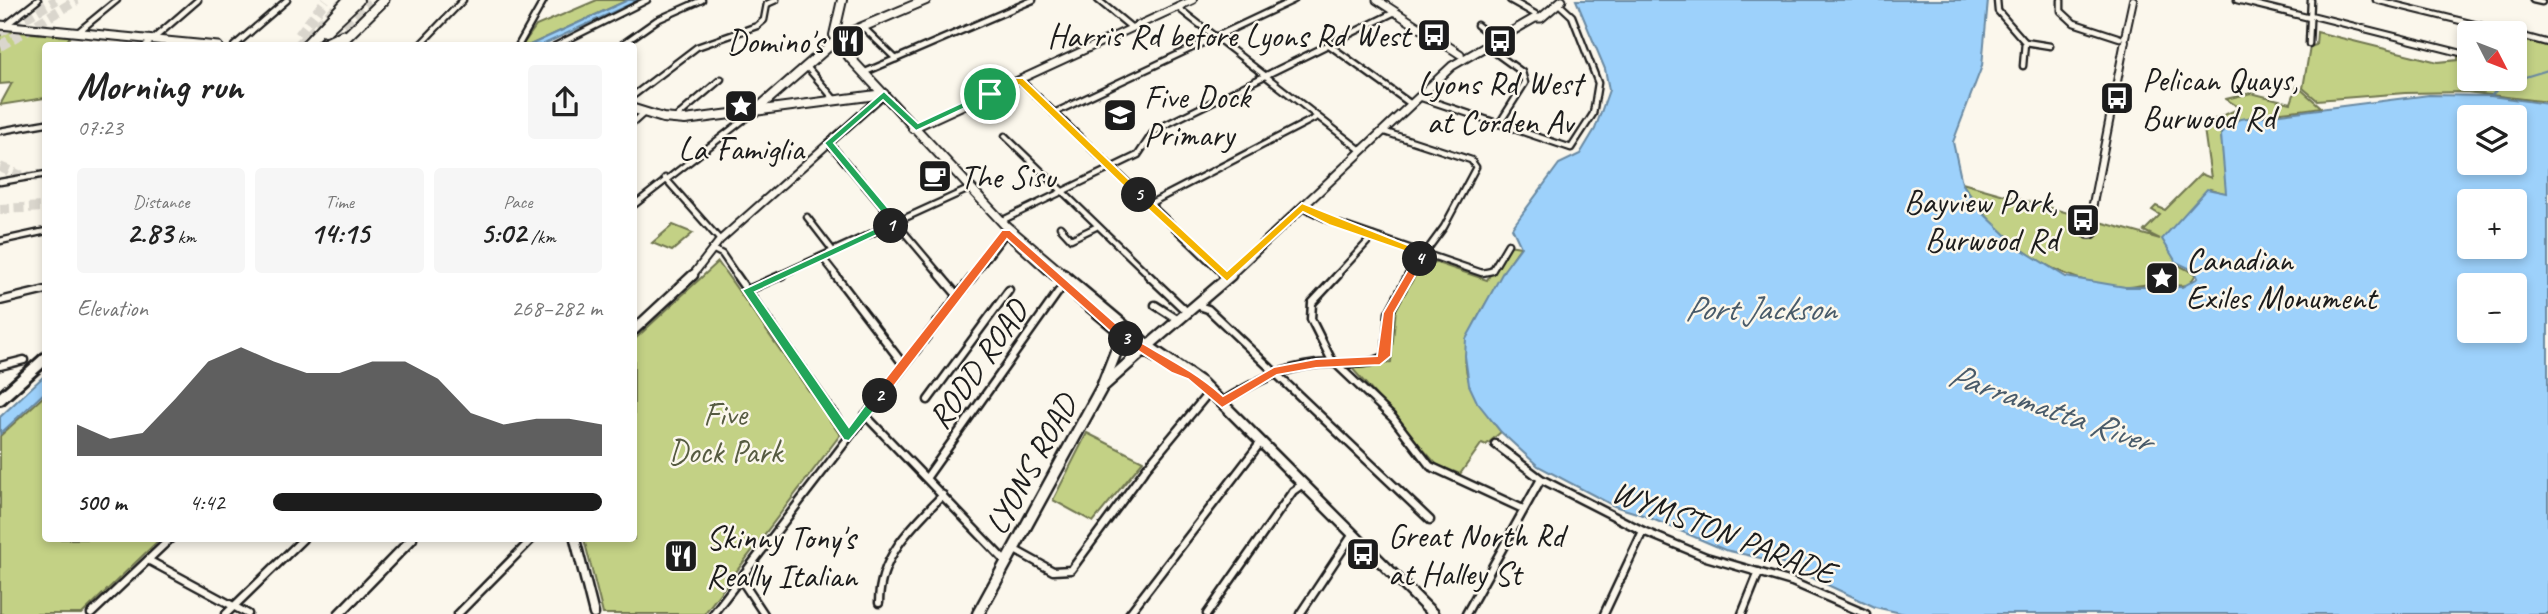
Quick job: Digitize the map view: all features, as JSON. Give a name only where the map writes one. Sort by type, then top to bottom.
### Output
[{"type":"highway","points":[[325,26],[343,0]]},
{"type":"highway","points":[[309,42],[348,0]]},
{"type":"highway","points":[[325,26],[358,0]]},
{"type":"highway","points":[[341,42],[384,0]]},
{"type":"highway","points":[[328,42],[353,29]]},
{"type":"highway","points":[[0,399],[42,362]]},
{"type":"highway","points":[[0,406],[42,369]]},
{"type":"main road","points":[[842,0],[833,29],[836,41],[863,73],[1006,233],[1146,348]]},
{"type":"main road","points":[[755,111],[836,41],[863,26],[926,0]]},
{"type":"main road","points":[[1377,0],[1460,57]]},
{"type":"main road","points":[[1146,348],[1227,278],[1460,57],[1496,40],[1560,2]]},
{"type":"main road","points":[[2,25],[147,42]]},
{"type":"main road","points":[[637,110],[673,120],[884,94]]},
{"type":"main road","points":[[969,189],[1122,336],[1192,375],[1210,391],[1431,613]]},
{"type":"main road","points":[[1102,387],[1102,380],[1122,336]]},
{"type":"main road","name":"LYONS ROAD","points":[[978,614],[1102,387],[1146,348]]},
{"type":"street","points":[[2,25],[38,0]]},
{"type":"street","points":[[78,32],[117,0]]},
{"type":"street","points":[[147,42],[198,0]]},
{"type":"street","points":[[239,42],[287,0]]},
{"type":"street","points":[[423,42],[463,0]]},
{"type":"street","points":[[520,42],[544,0]]},
{"type":"street","points":[[563,42],[648,0]]},
{"type":"street","points":[[626,42],[657,20],[702,0]]},
{"type":"street","points":[[637,93],[697,47],[757,26],[764,20],[767,4],[776,0]]},
{"type":"street","points":[[863,73],[1033,0]]},
{"type":"street","points":[[1098,0],[1132,27]]},
{"type":"street","points":[[914,128],[1193,0]]},
{"type":"street","points":[[1054,113],[1294,0]]},
{"type":"street","points":[[1510,0],[1537,16]]},
{"type":"street","points":[[1997,0],[1998,11],[2025,42],[2050,46]]},
{"type":"street","points":[[2061,0],[2061,11],[2068,20],[2123,39]]},
{"type":"street","points":[[2089,224],[2123,39],[2133,0]]},
{"type":"street","points":[[2237,0],[2457,52]]},
{"type":"street","points":[[2309,44],[2311,0]]},
{"type":"street","points":[[2376,0],[2462,21]]},
{"type":"street","points":[[2408,0],[2408,8]]},
{"type":"street","points":[[2533,0],[2542,2]]},
{"type":"street","points":[[1419,97],[1572,148],[1589,121],[1599,89],[1596,74],[1582,48],[1571,13],[1560,2]]},
{"type":"street","points":[[1177,7],[1362,151]]},
{"type":"street","points":[[1001,221],[1141,153],[1149,138],[1163,126],[1395,12]]},
{"type":"street","points":[[1477,25],[1496,40]]},
{"type":"street","points":[[863,26],[895,59]]},
{"type":"street","points":[[2527,37],[2548,43]]},
{"type":"street","points":[[2023,66],[2025,42]]},
{"type":"street","points":[[1329,45],[1411,104]]},
{"type":"street","points":[[1485,46],[1516,66],[1522,72],[1525,83],[1499,124]]},
{"type":"street","points":[[807,67],[835,100]]},
{"type":"street","points":[[673,120],[721,79]]},
{"type":"street","points":[[1020,80],[1227,278]]},
{"type":"street","points":[[637,327],[692,275],[720,240],[884,94]]},
{"type":"street","points":[[637,202],[665,178],[755,111]]},
{"type":"street","points":[[637,119],[644,113]]},
{"type":"street","points":[[727,115],[737,120],[738,125]]},
{"type":"street","points":[[1149,204],[1317,117]]},
{"type":"street","points":[[0,131],[42,124]]},
{"type":"street","points":[[1222,403],[1274,371],[1335,362],[1376,362],[1384,358],[1388,313],[1423,253],[1444,227],[1471,178],[1475,164],[1382,131]]},
{"type":"street","points":[[1005,136],[1096,227],[1186,311]]},
{"type":"street","points":[[829,143],[957,295]]},
{"type":"street","points":[[0,182],[42,175]]},
{"type":"street","points":[[665,178],[720,240]]},
{"type":"street","points":[[748,290],[969,189]]},
{"type":"street","points":[[1302,207],[1373,236],[1482,273],[1492,271],[1508,244]]},
{"type":"street","points":[[807,217],[834,252]]},
{"type":"street","points":[[1060,227],[1072,239],[1096,227]]},
{"type":"street","points":[[0,241],[42,232]]},
{"type":"street","points":[[713,614],[1006,233]]},
{"type":"street","points":[[1373,236],[1312,303],[1310,314],[1314,328],[1335,362],[1393,418],[1430,466],[1522,509]]},
{"type":"street","points":[[712,249],[722,254],[849,436]]},
{"type":"street","points":[[822,257],[903,364]]},
{"type":"street","name":"RODD ROAD","points":[[927,477],[1067,283]]},
{"type":"street","points":[[928,400],[1009,290]]},
{"type":"street","points":[[0,301],[42,291]]},
{"type":"street","points":[[1194,304],[1208,309],[1274,371],[1279,380],[1430,520]]},
{"type":"street","points":[[1155,305],[1177,319]]},
{"type":"street","points":[[0,366],[24,360]]},
{"type":"street","points":[[1013,549],[1053,571],[1059,573],[1071,570],[1147,467],[1210,391]]},
{"type":"street","points":[[865,415],[1006,562]]},
{"type":"street","points":[[1129,614],[1261,442]]},
{"type":"street","name":"WYMSTON PARADE","points":[[1495,444],[1541,480],[1643,531],[1866,614]]},
{"type":"street","points":[[1466,614],[1522,509],[1541,480]]},
{"type":"street","points":[[1207,614],[1293,491],[1303,484]]},
{"type":"street","points":[[879,603],[880,580],[887,561],[943,495]]},
{"type":"street","points":[[1604,614],[1643,531]]},
{"type":"street","points":[[1300,614],[1353,534]]},
{"type":"street","points":[[91,614],[167,542]]},
{"type":"street","points":[[226,614],[300,542]]},
{"type":"street","points":[[339,614],[409,542]]},
{"type":"street","points":[[458,614],[530,542]]},
{"type":"street","points":[[576,542],[594,614]]},
{"type":"street","points":[[148,560],[248,614]]},
{"type":"street","points":[[1742,614],[1759,572]]},
{"type":"street","points":[[740,578],[764,614]]},
{"type":"green space","points":[[597,0],[628,0],[537,42],[525,42],[536,26]]},
{"type":"green space","points":[[5,31],[70,36],[67,42],[42,42],[42,98],[0,105],[12,83],[0,84],[0,36]]},
{"type":"green space","points":[[2317,32],[2438,62],[2457,60],[2457,91],[2527,91],[2527,41],[2548,46],[2548,102],[2466,92],[2405,93],[2317,100],[2303,88],[2310,47],[2316,45]]},
{"type":"green space","points":[[2297,86],[2321,107],[2253,116],[2221,133],[2227,194],[2210,189],[2180,266],[2196,274],[2189,285],[2151,284],[2124,287],[2098,284],[2052,268],[2011,240],[1993,223],[1962,183],[2160,239],[2144,231],[2160,215],[2152,210],[2156,206],[2165,210],[2201,174],[2211,178],[2204,129],[2215,119],[2240,108],[2226,99],[2251,93],[2291,103]]},
{"type":"green space","points":[[673,225],[693,233],[672,251],[652,243]]},
{"type":"green space","points":[[1508,245],[1521,247],[1471,331],[1465,364],[1475,395],[1501,432],[1486,445],[1482,443],[1460,474],[1437,465],[1351,367],[1391,362],[1396,308],[1425,259],[1487,280]]},
{"type":"green space","name":"Five Dock Park","points":[[718,262],[840,435],[704,614],[603,614],[585,542],[637,542],[637,337]]},
{"type":"green space","points":[[42,398],[42,542],[157,542],[82,614],[0,614],[0,436]]},
{"type":"green space","points":[[1087,433],[1143,461],[1093,522],[1053,500]]},
{"type":"water","points":[[628,0],[639,0],[548,42],[537,42]]},
{"type":"water","name":"Port Jackson","points":[[1576,0],[1988,0],[1982,66],[1953,142],[1962,183],[1982,212],[2021,249],[2066,277],[2125,287],[2182,287],[2198,278],[2195,271],[2176,262],[2162,239],[2207,189],[2226,193],[2221,135],[2224,128],[2240,119],[2429,95],[2491,96],[2548,104],[2548,614],[1905,614],[1875,607],[1778,562],[1725,550],[1643,515],[1614,506],[1538,466],[1501,432],[1477,402],[1469,385],[1465,356],[1466,339],[1504,270],[1521,247],[1512,228],[1559,164],[1580,154],[1595,129],[1609,90],[1605,69]]},
{"type":"water","points":[[42,378],[42,395],[0,434],[0,417]]},
{"type":"waterway","points":[[2491,96],[2502,84],[2548,70]]},
{"type":"tunnel","points":[[0,32],[56,0]]},
{"type":"tunnel","points":[[0,46],[77,0]]},
{"type":"tunnel","points":[[299,35],[326,0]]},
{"type":"tunnel","points":[[326,42],[368,0]]},
{"type":"tunnel","points":[[301,42],[340,4]]},
{"type":"tunnel","points":[[0,167],[19,175],[42,178]]},
{"type":"tunnel","points":[[0,209],[42,207]]},
{"type":"place","name":"Harris Rd before Lyons Rd West","points":[[1434,35]]},
{"type":"place","name":"Domino's","points":[[848,41]]},
{"type":"place","name":"Lyons Rd West at Corden Av","points":[[1500,41]]},
{"type":"place","name":"Pelican Quays, Burwood Rd","points":[[2117,98]]},
{"type":"place","name":"La Famiglia","points":[[741,106]]},
{"type":"place","name":"Five Dock Primary","points":[[1120,115]]},
{"type":"place","name":"The Sisu","points":[[935,176]]},
{"type":"place","name":"Bayview Park, Burwood Rd","points":[[2083,220]]},
{"type":"place","name":"Canadian Exiles Monument","points":[[2162,278]]},
{"type":"place","name":"Great North Rd at Halley St","points":[[1363,554]]},
{"type":"place","name":"Skinny Tony's Really Italian","points":[[681,556]]},
{"type":"route","points":[[1020,80],[1227,278],[1302,207],[1333,222],[1423,253],[1388,313],[1385,356],[1376,362],[1335,362],[1274,371],[1222,403],[1192,375],[1176,369],[1127,339],[1006,233],[849,436],[748,290],[896,223],[829,143],[884,94],[916,128],[990,94],[1020,80]]},
{"type":"water label","name":"Parramatta River","points":[[2050,407]]}]
